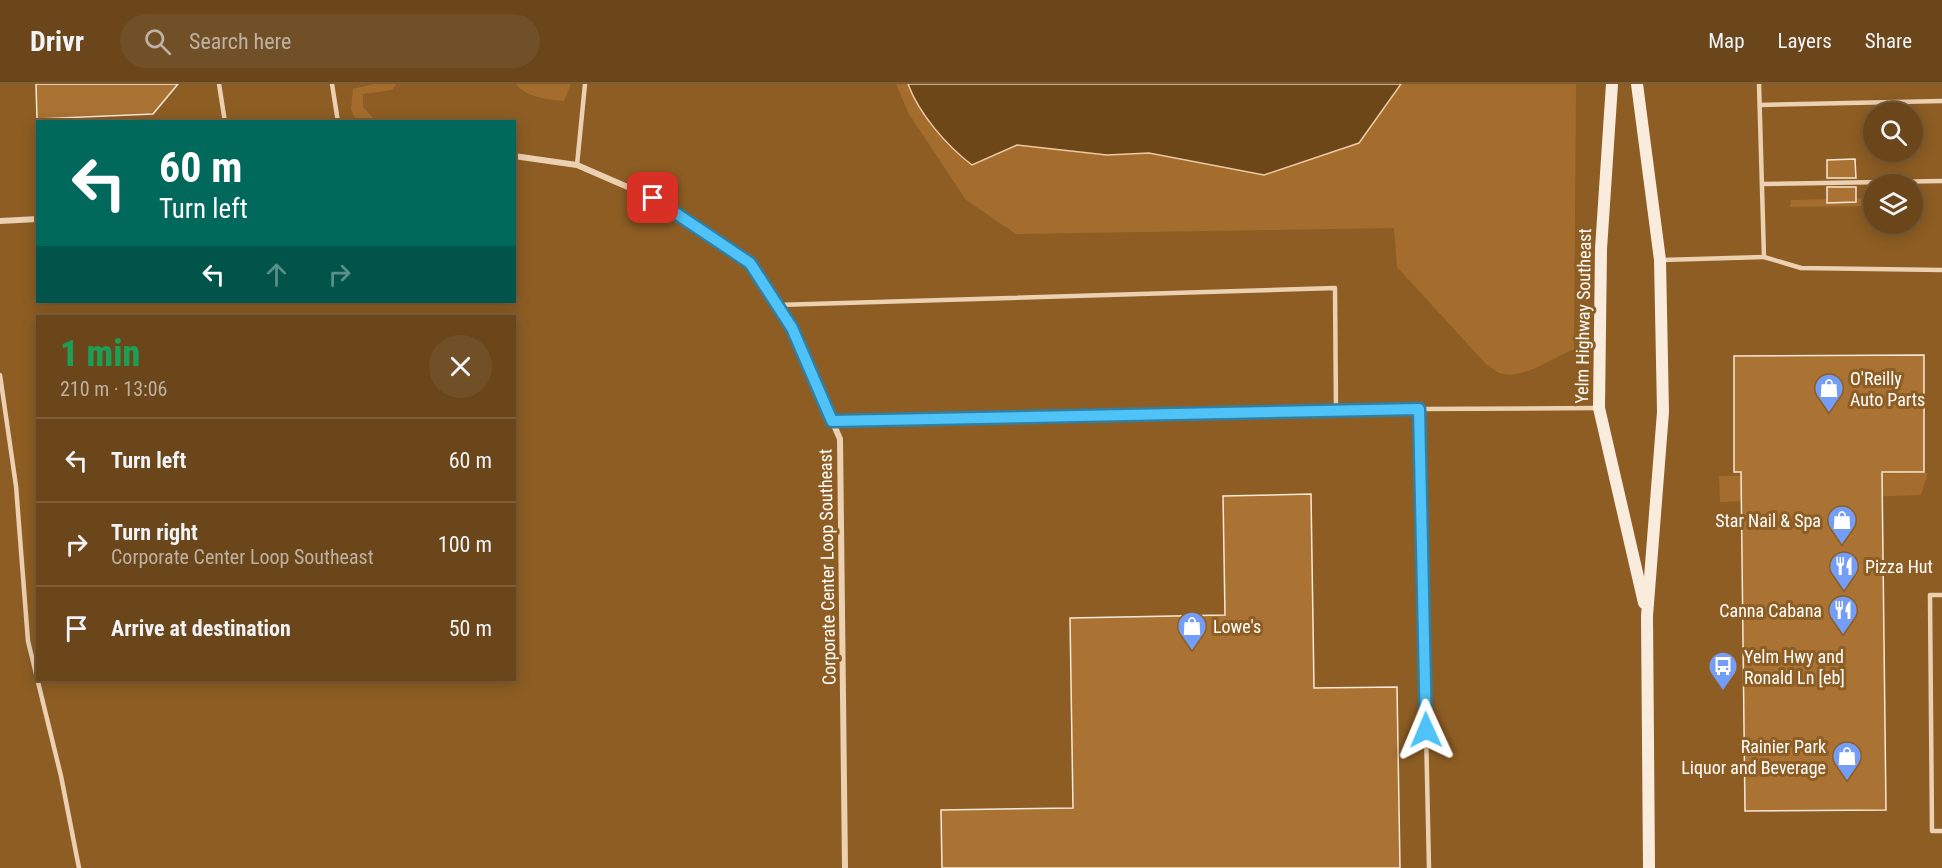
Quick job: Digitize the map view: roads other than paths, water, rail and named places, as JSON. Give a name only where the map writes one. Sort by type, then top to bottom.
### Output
[{"type":"main road","name":"Yelm Highway Southeast","points":[[1612,84],[1601,249],[1599,408],[1647,616]]},
{"type":"main road","name":"Yelm Highway Southeast","points":[[1637,84],[1660,261],[1663,412],[1647,616],[1649,868]]},
{"type":"street","name":"Corporate Center Loop Southeast","points":[[516,156],[577,165],[653,198],[750,263],[792,328],[840,439],[845,868]]},
{"type":"street","points":[[0,221],[36,219]]},
{"type":"lane","points":[[219,84],[225,120]]},
{"type":"lane","points":[[332,84],[338,120]]},
{"type":"lane","points":[[577,165],[585,84]]},
{"type":"lane","points":[[1759,84],[1764,256]]},
{"type":"lane","points":[[1760,105],[1942,101]]},
{"type":"lane","points":[[1762,184],[1942,181]]},
{"type":"lane","points":[[1660,261],[1764,256],[1801,268],[1942,270]]},
{"type":"lane","points":[[777,305],[1335,288],[1336,411]]},
{"type":"lane","points":[[0,375],[16,486],[28,641],[36,674]]},
{"type":"lane","points":[[832,421],[1419,409],[1599,408]]},
{"type":"lane","points":[[1419,409],[1430,868]]},
{"type":"lane","points":[[1942,595],[1930,595],[1932,831],[1942,831]]},
{"type":"lane","points":[[38,681],[61,776],[79,868]]},
{"type":"place","name":"O'Reilly Auto Parts","points":[[1829,414]]},
{"type":"place","name":"Star Nail & Spa","points":[[1842,546]]},
{"type":"place","name":"Pizza Hut","points":[[1844,592]]},
{"type":"place","name":"Canna Cabana","points":[[1843,636]]},
{"type":"place","name":"Lowe's","points":[[1192,652]]},
{"type":"place","name":"Yelm Hwy and Ronald Ln [eb]","points":[[1723,692]]},
{"type":"place","name":"Rainier Park Liquor and Beverage","points":[[1847,782]]}]
